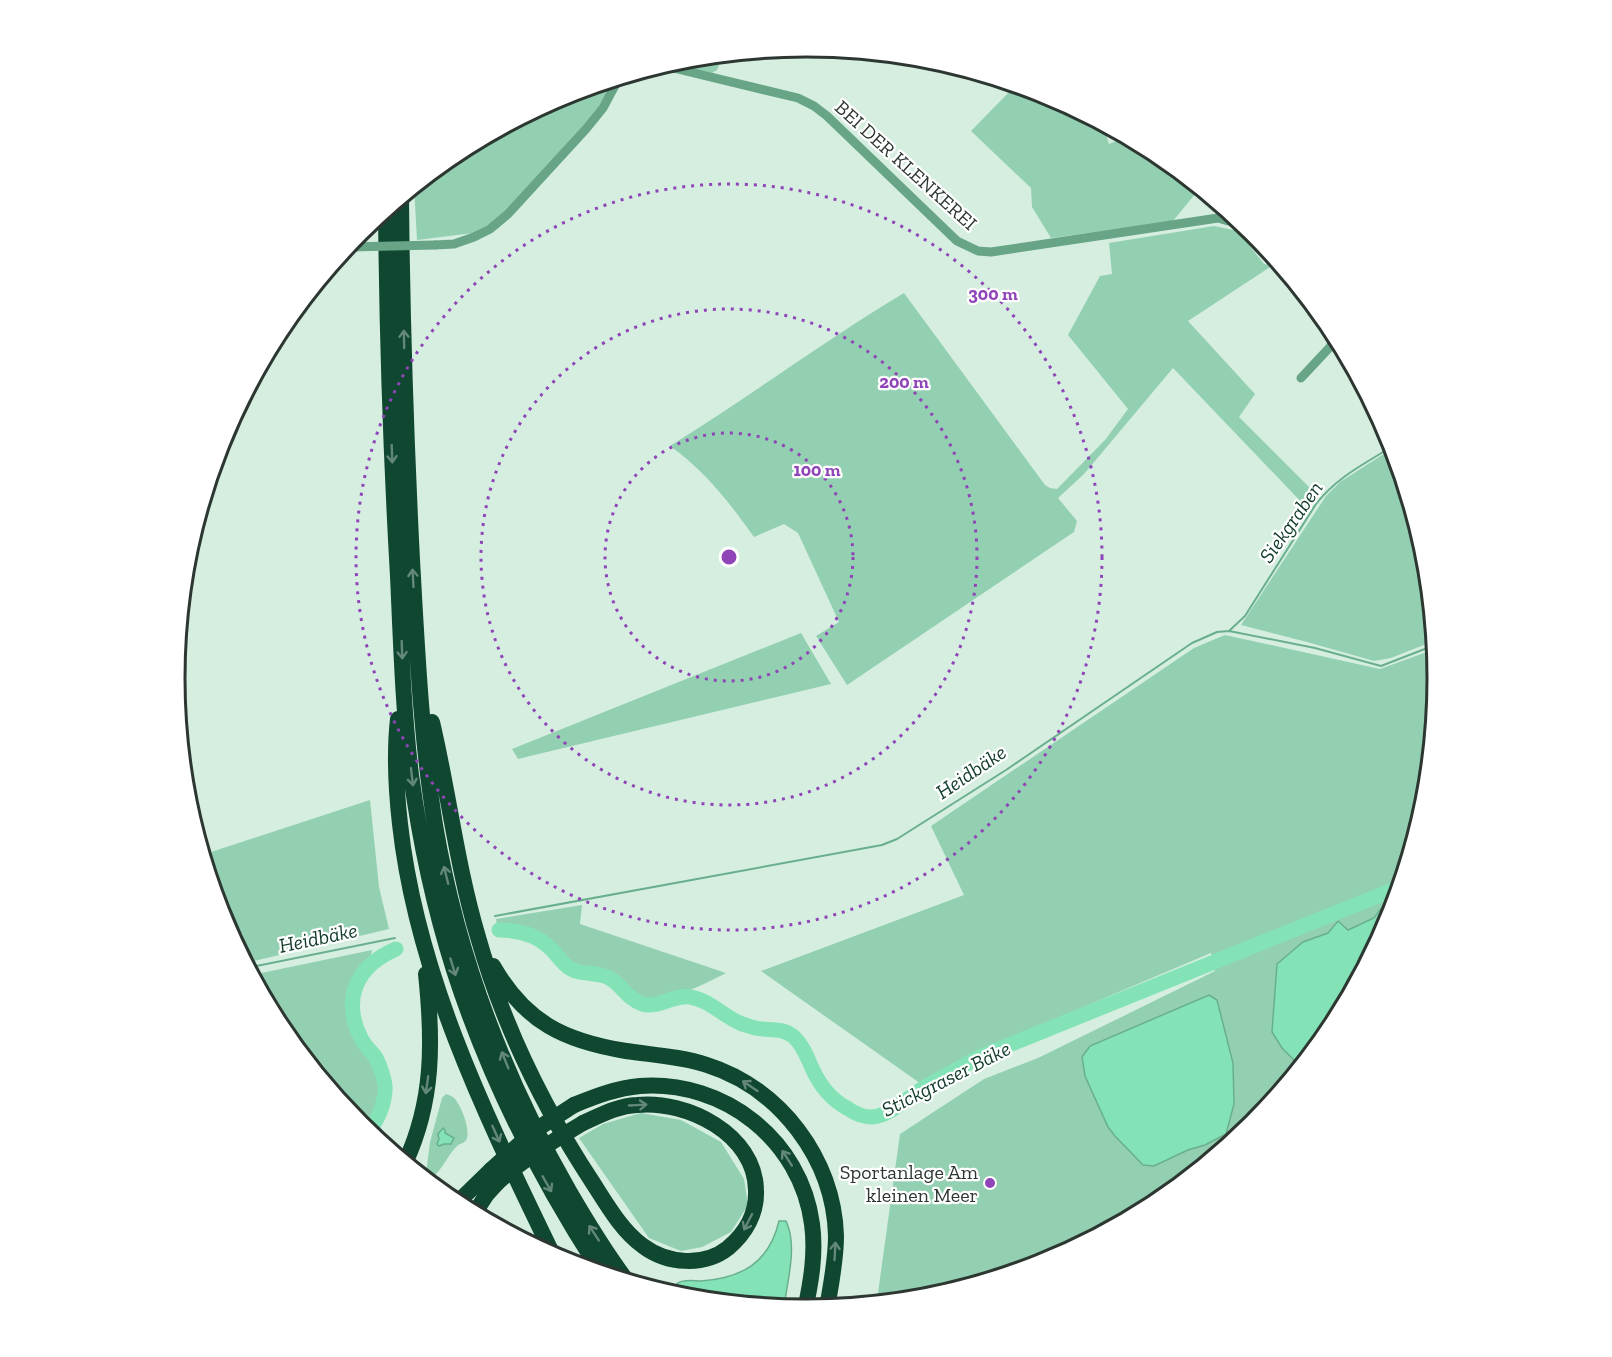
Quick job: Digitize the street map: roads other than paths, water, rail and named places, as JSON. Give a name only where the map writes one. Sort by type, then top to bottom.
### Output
[{"type":"highway","points":[[401,207],[405,398],[418,669],[435,825],[456,920],[482,1001],[521,1098],[553,1163],[584,1217],[621,1271]]},
{"type":"highway","points":[[386,220],[393,473],[403,677],[411,774],[418,824],[441,923],[465,1004],[484,1054],[512,1118],[540,1171],[595,1263]]},
{"type":"highway","points":[[418,669],[437,746],[457,854],[477,935],[505,1019],[542,1098],[572,1152],[606,1204],[627,1231],[644,1247],[665,1258],[687,1262],[707,1259],[726,1250],[742,1234],[752,1216],[756,1198],[756,1180],[749,1160],[736,1141],[717,1126],[690,1112],[665,1106],[638,1104],[615,1108],[583,1124],[548,1144],[510,1172],[495,1176]]},
{"type":"highway","points":[[403,677],[396,741],[396,780],[405,861],[422,937],[465,1061],[494,1130],[548,1244]]},
{"type":"highway","points":[[477,935],[505,986],[529,1013],[546,1025],[568,1036],[596,1045],[676,1057],[708,1065],[744,1081],[786,1116],[815,1157],[832,1205],[836,1235],[827,1299]]},
{"type":"highway","points":[[408,1156],[421,1121],[428,1085],[431,1047],[422,937]]},
{"type":"highway","points":[[465,1198],[495,1176],[534,1131],[574,1105],[595,1096],[639,1086],[684,1088],[726,1103],[766,1131],[779,1146],[800,1181],[812,1222],[814,1241],[813,1269],[807,1300]]},
{"type":"highway","points":[[479,1207],[495,1176]]},
{"type":"street","name":"BEI DER KLENKEREI","points":[[681,70],[798,98],[814,106],[957,241],[978,251],[991,252],[1218,218],[1226,220]]},
{"type":"street","points":[[360,247],[453,244],[490,229],[508,214],[591,122],[603,108],[614,88]]},
{"type":"street","points":[[1300,378],[1331,346]]},
{"type":"waterway","name":"Siekgraben","points":[[1229,631],[1245,616],[1324,494],[1352,472],[1384,452]]},
{"type":"waterway","name":"Heidbäke","points":[[495,916],[882,845],[897,839],[1006,770],[1192,643],[1217,632],[1229,631],[1315,648],[1381,666],[1427,648]]},
{"type":"waterway","name":"Stickgraser Bäke","points":[[499,930],[519,932],[538,939],[571,969],[606,977],[642,1004],[654,1005],[690,997],[710,1005],[742,1024],[790,1034],[800,1044],[818,1081],[826,1091],[856,1113],[872,1117],[892,1110],[923,1088],[979,1057],[1390,891]]},
{"type":"waterway","name":"Heidbäke","points":[[256,966],[395,938]]},
{"type":"waterway","name":"Stickgraser Bäke","points":[[374,1124],[381,1110],[385,1085],[377,1061],[362,1040],[356,1025],[353,998],[362,975],[382,956],[396,949]]},
{"type":"place","name":"Sportanlage Am kleinen Meer","points":[[990,1183]]}]
